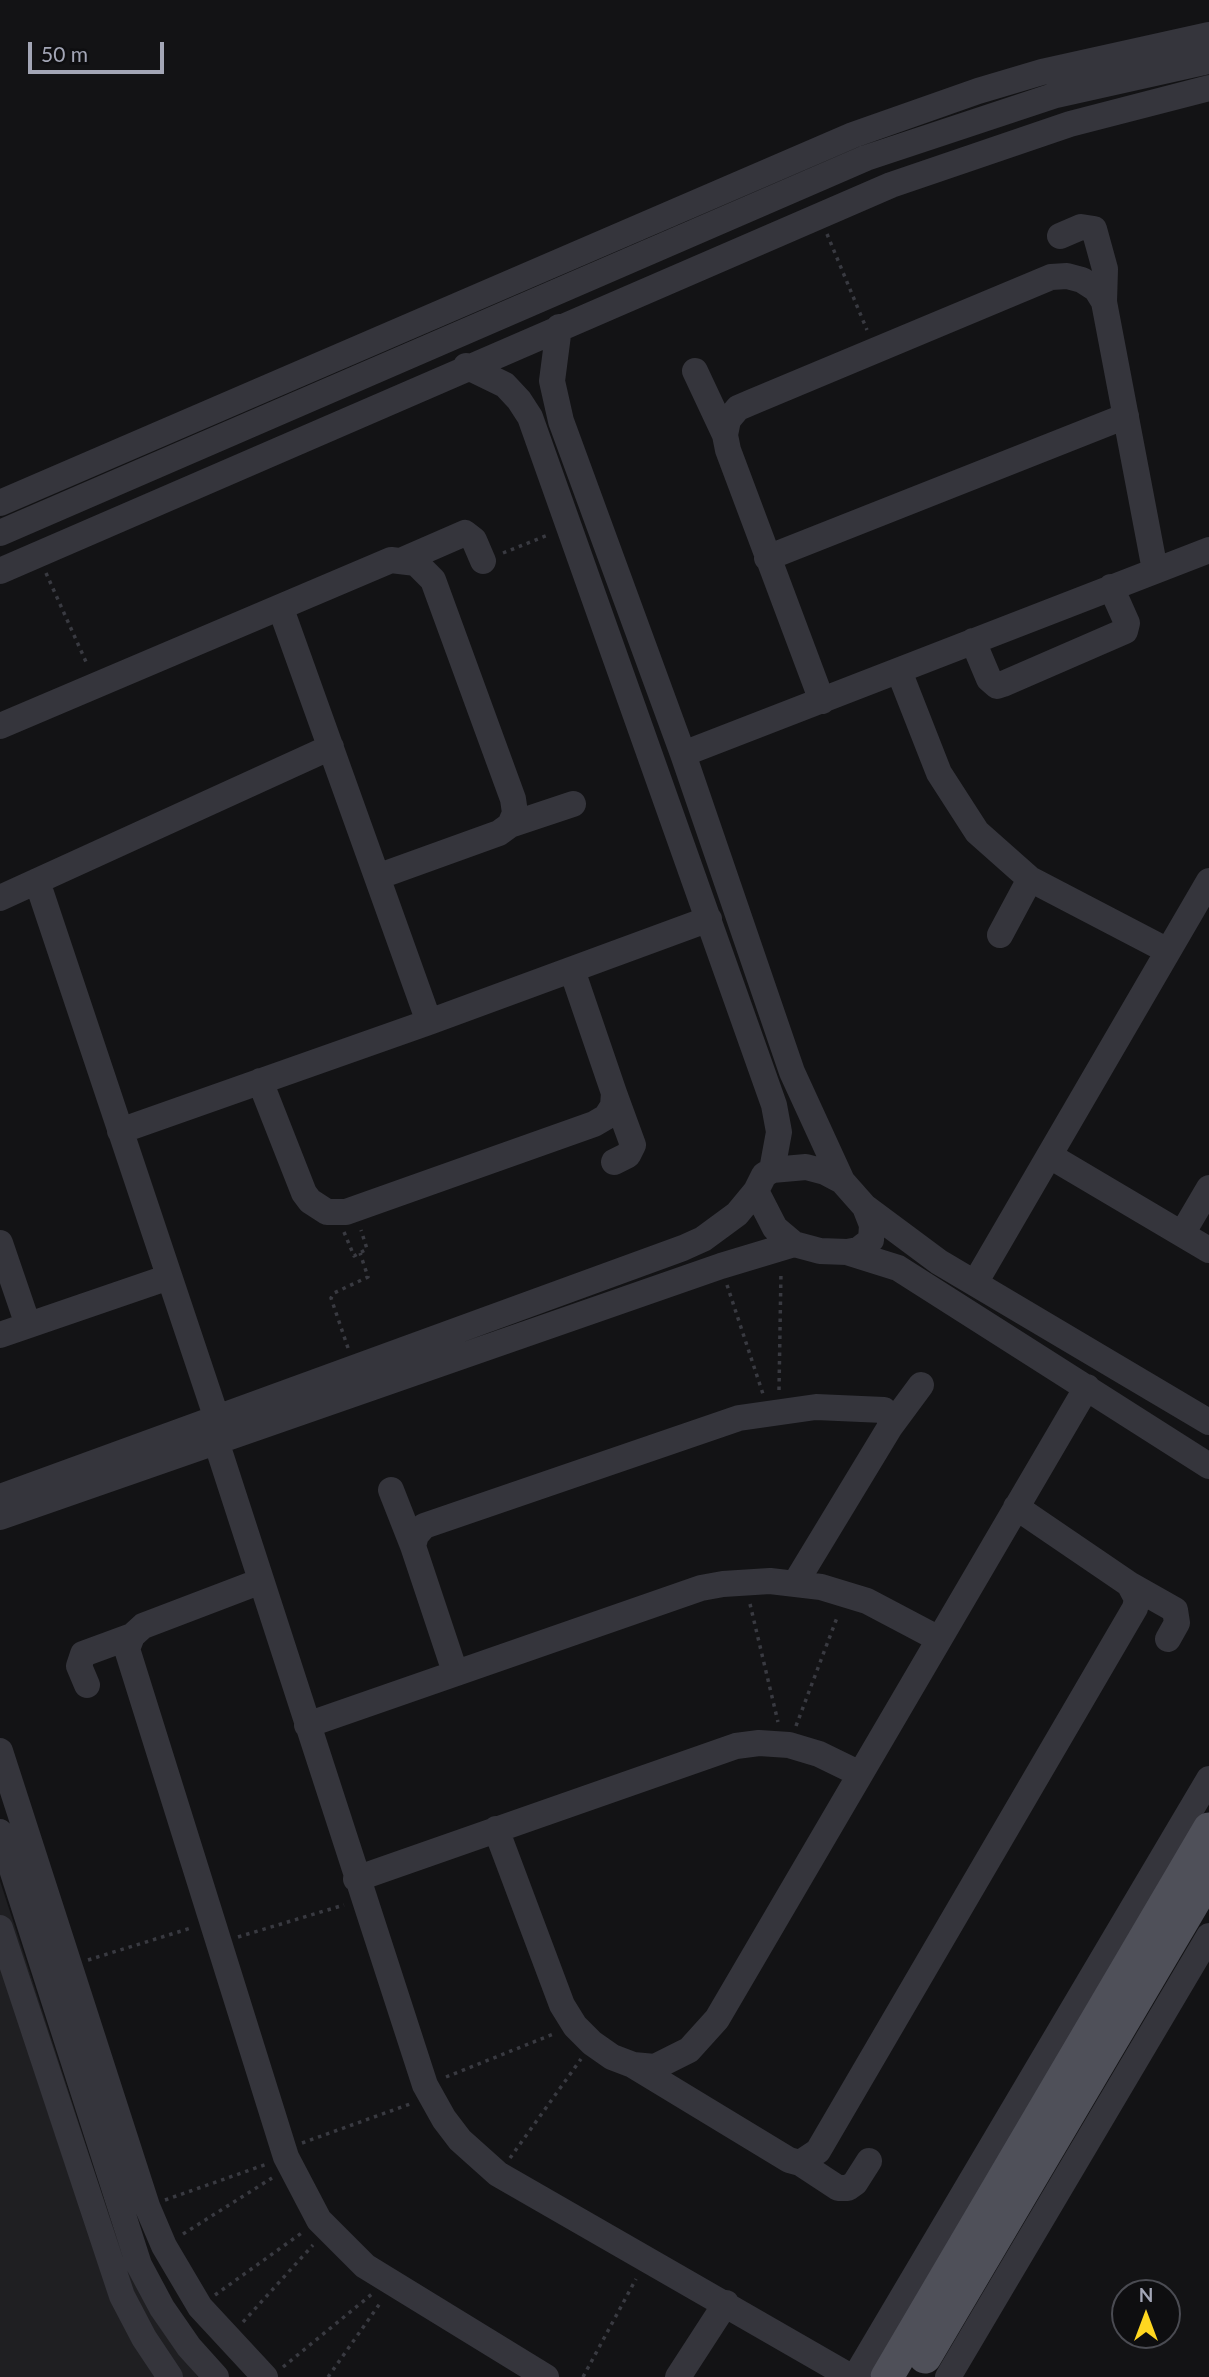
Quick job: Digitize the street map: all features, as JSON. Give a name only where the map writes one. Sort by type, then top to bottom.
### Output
[{"type":"main road","points":[[887,2377],[1209,1829]]},
{"type":"main road","points":[[913,2377],[1209,1876]]},
{"type":"street","points":[[0,503],[853,135],[978,90],[1042,72],[1209,35]]},
{"type":"street","points":[[0,533],[866,158],[1056,95],[1209,61]]},
{"type":"street","points":[[0,571],[466,366],[891,184],[1070,124],[1209,88]]},
{"type":"street","points":[[1060,236],[1081,227],[1094,229],[1105,269],[1104,302],[1155,570]]},
{"type":"street","points":[[725,435],[728,420],[738,408],[1051,277],[1067,276],[1082,280],[1096,289],[1104,302]]},
{"type":"street","points":[[559,327],[552,361],[554,401],[684,754],[792,1072],[842,1181],[865,1207],[913,1245],[1209,1422]]},
{"type":"street","points":[[466,366],[505,385],[530,417],[778,1118],[778,1145],[772,1170]]},
{"type":"street","points":[[695,371],[725,435],[767,558],[822,701]]},
{"type":"street","points":[[767,558],[1126,416]]},
{"type":"street","points":[[404,560],[465,533],[474,540],[483,561]]},
{"type":"street","points":[[684,754],[1209,550]]},
{"type":"street","points":[[0,726],[281,609],[391,560],[404,560],[416,563],[433,580],[513,799],[515,813],[510,825]]},
{"type":"street","points":[[973,641],[989,679],[997,685],[1003,684],[1125,631],[1127,623],[1111,587]]},
{"type":"street","points":[[281,609],[429,1023]]},
{"type":"street","points":[[899,671],[939,773],[956,804],[977,832],[1030,879],[1168,951]]},
{"type":"street","points":[[0,898],[331,747]]},
{"type":"street","points":[[377,877],[499,833],[510,825],[573,804]]},
{"type":"street","points":[[1000,935],[1030,879]]},
{"type":"street","points":[[37,881],[169,1277],[261,1581],[428,2091],[460,2140],[498,2174],[853,2377],[1209,1779]]},
{"type":"street","points":[[975,1283],[1168,951],[1206,894]]},
{"type":"street","points":[[120,1131],[429,1023],[709,919]]},
{"type":"street","points":[[572,970],[633,1145],[628,1155],[614,1162]]},
{"type":"street","points":[[260,1081],[304,1193],[318,1208],[346,1211],[594,1124],[606,1117],[613,1106],[614,1093]]},
{"type":"street","points":[[1050,1156],[1209,1250]]},
{"type":"street","points":[[0,1517],[216,1429],[354,1367],[684,1248],[721,1228],[756,1191],[758,1182],[772,1170],[806,1167],[842,1181]]},
{"type":"street","points":[[1182,1234],[1209,1188]]},
{"type":"street","points":[[756,1191],[775,1228],[788,1246]]},
{"type":"street","points":[[0,1497],[788,1246],[820,1251],[858,1250],[871,1240],[872,1225],[865,1207]]},
{"type":"street","points":[[0,1243],[28,1325]]},
{"type":"street","points":[[847,1252],[898,1268],[1209,1466]]},
{"type":"street","points":[[0,1335],[169,1277]]},
{"type":"street","points":[[796,1582],[890,1427],[921,1385]]},
{"type":"street","points":[[633,2065],[655,2067],[672,2061],[705,2036],[1087,1387]]},
{"type":"street","points":[[414,1546],[416,1535],[424,1526],[739,1418],[816,1406],[884,1410],[890,1417],[890,1427]]},
{"type":"street","points":[[391,1490],[414,1546],[455,1672]]},
{"type":"street","points":[[1016,1507],[1129,1584],[1175,1610],[1177,1623],[1168,1639]]},
{"type":"street","points":[[87,1685],[79,1666],[83,1654],[132,1636],[143,1626],[261,1581]]},
{"type":"street","points":[[307,1725],[701,1588],[745,1581],[796,1582],[847,1594],[939,1640]]},
{"type":"street","points":[[800,2162],[810,2159],[818,2151],[1135,1608],[1137,1599],[1129,1584]]},
{"type":"street","points":[[132,1636],[127,1649],[130,1663],[287,2158],[323,2224],[355,2258],[391,2283],[546,2377]]},
{"type":"street","points":[[360,1889],[496,1829],[714,1752],[759,1742],[786,1744],[819,1754],[860,1774]]},
{"type":"street","points":[[0,1751],[147,2206],[164,2246],[200,2307],[227,2339],[273,2373]]},
{"type":"street","points":[[496,1829],[562,2006],[584,2035],[612,2057],[633,2065],[789,2160],[800,2162],[838,2188],[848,2188],[855,2183],[869,2161]]},
{"type":"street","points":[[0,1832],[122,2220],[139,2265],[162,2308],[189,2347],[216,2377]]},
{"type":"street","points":[[0,1928],[122,2296],[144,2338],[170,2377]]},
{"type":"street","points":[[948,2377],[1209,1936]]},
{"type":"street","points":[[678,2377],[726,2303]]},
{"type":"path","points":[[819,216],[875,350]]},
{"type":"path","points":[[37,555],[97,685]]},
{"type":"path","points":[[346,1211],[367,1246],[366,1251],[351,1255],[346,1211]]},
{"type":"path","points":[[774,1411],[788,1246]]},
{"type":"path","points":[[354,1367],[331,1298],[334,1293],[368,1278],[360,1253]]},
{"type":"path","points":[[721,1266],[774,1411]]},
{"type":"path","points":[[745,1581],[786,1744]]},
{"type":"path","points":[[786,1744],[847,1594]]},
{"type":"path","points":[[69,1966],[215,1932],[360,1889]]},
{"type":"path","points":[[147,2206],[287,2158],[428,2091],[584,2035]]},
{"type":"path","points":[[498,2174],[584,2035]]},
{"type":"path","points":[[164,2246],[287,2158]]},
{"type":"path","points":[[200,2307],[323,2224]]},
{"type":"path","points":[[227,2339],[323,2224]]},
{"type":"path","points":[[583,2377],[647,2259]]},
{"type":"path","points":[[273,2373],[391,2283]]},
{"type":"path","points":[[328,2377],[391,2283]]},
{"type":"shaded area","points":[[0,1881],[123,2258],[159,2326],[198,2377],[0,2377]]}]
